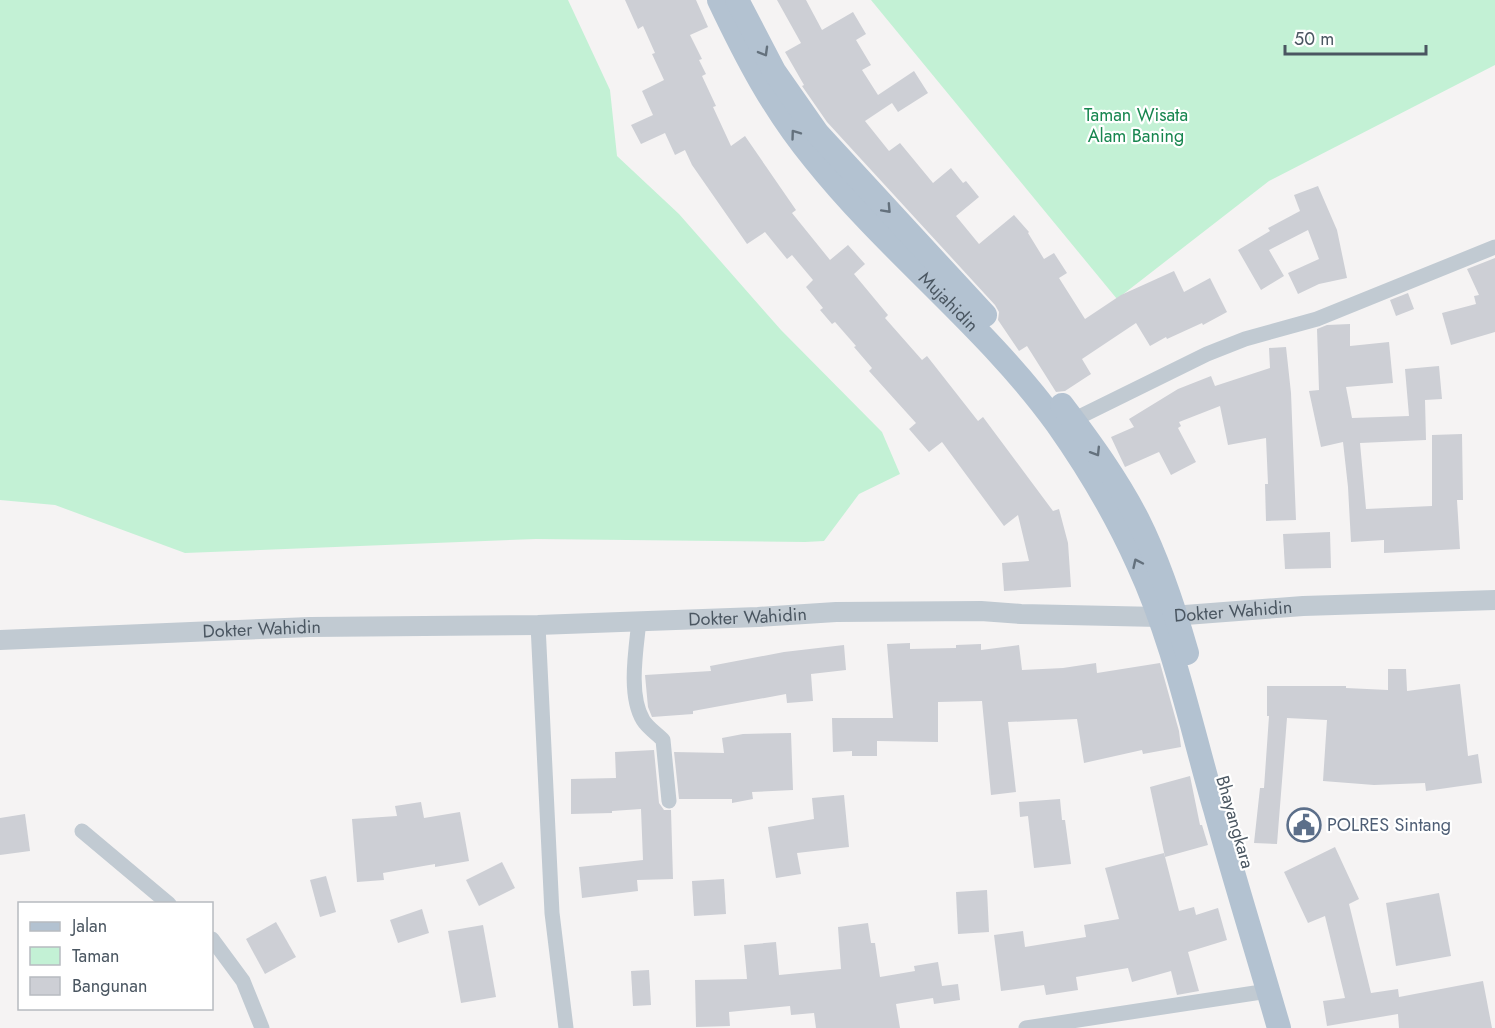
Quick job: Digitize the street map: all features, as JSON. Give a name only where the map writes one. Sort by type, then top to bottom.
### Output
[{"type":"main road","name":"Mujahidin","points":[[719,0],[764,89],[809,154],[877,228],[960,312],[1021,379],[1057,425],[1103,494],[1167,617]]},
{"type":"main road","name":"Mujahidin","points":[[737,0],[774,71],[818,134],[973,301],[1047,385],[1090,442],[1137,519],[1152,550],[1167,617]]},
{"type":"main road","name":"Bhayangkara","points":[[1167,617],[1183,691],[1214,808],[1279,1028]]},
{"type":"main road","name":"Bhayangkara","points":[[1167,617],[1294,1028]]},
{"type":"street","points":[[1073,420],[1207,354],[1245,339],[1317,319],[1495,247]]},
{"type":"street","name":"Dokter Wahidin","points":[[0,640],[310,627],[538,625],[836,612],[981,611],[1167,617],[1303,606],[1495,600]]},
{"type":"street","points":[[639,621],[635,689],[643,721],[663,740],[669,801]]},
{"type":"street","points":[[538,625],[552,913],[566,1028]]},
{"type":"street","points":[[82,831],[168,902]]},
{"type":"street","points":[[213,940],[243,981],[262,1028]]},
{"type":"street","points":[[1026,1028],[1052,1026],[1268,991]]},
{"type":"green space","points":[[0,0],[568,0],[610,90],[617,156],[679,214],[781,330],[882,432],[900,474],[859,494],[824,541],[805,542],[536,539],[185,553],[55,505],[0,500]]},
{"type":"green space","name":"Taman Wisata Alam Baning","points":[[871,0],[1495,0],[1495,65],[1269,181],[1117,299]]},
{"type":"building","points":[[625,0],[696,0],[708,27],[690,35],[702,59],[699,60],[706,74],[702,76],[716,106],[713,107],[731,146],[745,136],[796,210],[792,213],[830,260],[848,245],[865,264],[854,274],[888,315],[885,318],[922,360],[927,356],[978,421],[983,417],[1053,511],[1059,509],[1068,543],[1071,587],[1004,591],[1002,563],[1029,561],[1018,515],[1004,526],[942,442],[929,452],[909,429],[916,423],[869,371],[872,368],[854,347],[856,346],[835,322],[832,324],[820,310],[823,308],[806,287],[813,280],[792,255],[787,259],[765,232],[747,244],[692,165],[685,150],[675,155],[665,133],[641,144],[631,125],[653,115],[642,91],[664,80],[643,26],[638,29]]},
{"type":"building","points":[[777,0],[806,0],[822,30],[853,12],[866,34],[856,40],[871,65],[862,70],[878,95],[914,71],[928,93],[898,112],[892,103],[865,121],[889,151],[900,143],[933,183],[951,168],[963,183],[966,181],[979,197],[956,216],[979,244],[1014,215],[1029,232],[1044,259],[1054,253],[1067,273],[1059,278],[1085,319],[1121,295],[1174,271],[1184,292],[1210,278],[1227,312],[1203,325],[1202,323],[1167,339],[1166,337],[1150,346],[1136,323],[1082,359],[1091,374],[1065,391],[1056,392],[1027,346],[1019,351],[998,320],[999,312],[995,305],[827,122],[802,86],[804,85],[785,52],[801,43]]},
{"type":"building","points":[[1318,186],[1337,230],[1347,278],[1319,284],[1298,294],[1288,273],[1319,259],[1308,230],[1269,250],[1284,276],[1261,290],[1238,250],[1270,231],[1268,228],[1300,211],[1294,195]]},
{"type":"building","points":[[1495,258],[1495,332],[1451,345],[1442,313],[1476,304],[1474,296],[1479,295],[1467,269]]},
{"type":"building","points":[[1408,293],[1414,309],[1396,316],[1390,300]]},
{"type":"building","points":[[1350,324],[1350,346],[1389,342],[1393,383],[1346,387],[1352,418],[1409,416],[1405,369],[1439,366],[1442,399],[1425,400],[1426,440],[1360,443],[1366,509],[1432,506],[1432,435],[1462,434],[1463,500],[1457,500],[1460,549],[1384,553],[1384,540],[1351,542],[1343,442],[1321,447],[1309,391],[1319,390],[1317,329],[1327,325]]},
{"type":"building","points":[[1286,347],[1291,393],[1296,520],[1266,521],[1265,484],[1268,484],[1266,438],[1228,445],[1220,406],[1179,422],[1181,426],[1178,428],[1196,462],[1171,475],[1159,452],[1125,467],[1111,437],[1134,427],[1129,419],[1178,389],[1211,376],[1215,386],[1270,368],[1269,348]]},
{"type":"building","points":[[1330,532],[1331,568],[1285,569],[1283,534]]},
{"type":"building","points":[[910,643],[910,649],[956,648],[956,645],[981,644],[981,650],[1019,645],[1022,670],[1063,668],[1096,663],[1097,673],[1160,663],[1179,731],[1181,747],[1143,754],[1142,750],[1084,763],[1077,719],[1008,722],[1016,792],[991,795],[982,701],[938,702],[938,742],[877,741],[877,756],[852,756],[852,751],[833,752],[832,718],[893,718],[887,644]]},
{"type":"building","points":[[844,645],[846,670],[811,674],[813,701],[787,703],[786,694],[693,711],[693,714],[652,717],[648,707],[645,675],[711,671],[710,666],[784,652]]},
{"type":"building","points":[[1388,669],[1406,669],[1407,691],[1460,684],[1468,756],[1478,754],[1482,783],[1426,791],[1425,783],[1374,785],[1323,781],[1327,720],[1287,718],[1277,844],[1254,843],[1260,788],[1264,788],[1269,716],[1267,716],[1267,686],[1346,686],[1346,688],[1388,690]]},
{"type":"building","points":[[791,733],[793,790],[752,792],[753,799],[732,803],[732,799],[679,799],[674,752],[724,753],[722,738],[743,734]]},
{"type":"building","points":[[654,750],[659,803],[664,810],[671,810],[673,879],[637,880],[638,891],[582,898],[579,867],[643,860],[641,809],[612,811],[612,813],[571,814],[571,779],[616,778],[615,752]]},
{"type":"building","points":[[1190,776],[1200,825],[1202,825],[1208,845],[1165,857],[1150,787]]},
{"type":"building","points":[[844,795],[849,847],[797,853],[801,874],[776,878],[768,827],[814,819],[812,798]]},
{"type":"building","points":[[1060,799],[1071,864],[1034,868],[1028,816],[1020,817],[1019,802]]},
{"type":"building","points":[[421,802],[424,818],[460,812],[469,861],[383,873],[384,880],[357,882],[352,819],[397,816],[395,806]]},
{"type":"building","points":[[25,814],[30,851],[0,855],[0,818]]},
{"type":"building","points":[[1335,847],[1359,899],[1349,904],[1371,993],[1398,989],[1399,997],[1483,981],[1492,1028],[1399,1028],[1398,1014],[1327,1026],[1323,1001],[1345,998],[1325,916],[1308,923],[1284,872]]},
{"type":"building","points":[[1164,853],[1179,911],[1194,907],[1196,915],[1218,908],[1227,940],[1188,952],[1199,991],[1177,995],[1171,971],[1132,982],[1128,968],[1076,977],[1078,990],[1046,995],[1044,985],[1001,991],[994,935],[1023,931],[1025,947],[1086,937],[1084,925],[1119,919],[1105,868]]},
{"type":"building","points":[[502,862],[515,888],[479,906],[466,880]]},
{"type":"building","points":[[326,876],[336,912],[320,917],[310,880]]},
{"type":"building","points":[[724,879],[726,914],[694,916],[692,881]]},
{"type":"building","points":[[987,890],[989,932],[958,934],[956,892]]},
{"type":"building","points":[[1439,893],[1451,956],[1396,966],[1386,903]]},
{"type":"building","points":[[422,909],[429,933],[398,943],[390,920]]},
{"type":"building","points":[[276,922],[296,957],[265,974],[246,939]]},
{"type":"building","points":[[868,923],[871,943],[875,943],[880,977],[915,971],[914,966],[938,962],[942,986],[958,984],[960,1000],[934,1004],[933,998],[896,1004],[900,1028],[816,1028],[814,1013],[791,1015],[790,1006],[729,1012],[730,1026],[696,1027],[695,980],[747,979],[744,945],[776,942],[779,975],[841,969],[838,927]]},
{"type":"building","points":[[483,925],[496,997],[461,1003],[448,931]]},
{"type":"building","points":[[649,970],[651,1005],[633,1006],[631,971]]},
{"type":"place","name":"POLRES Sintang","points":[[1304,825]]}]
